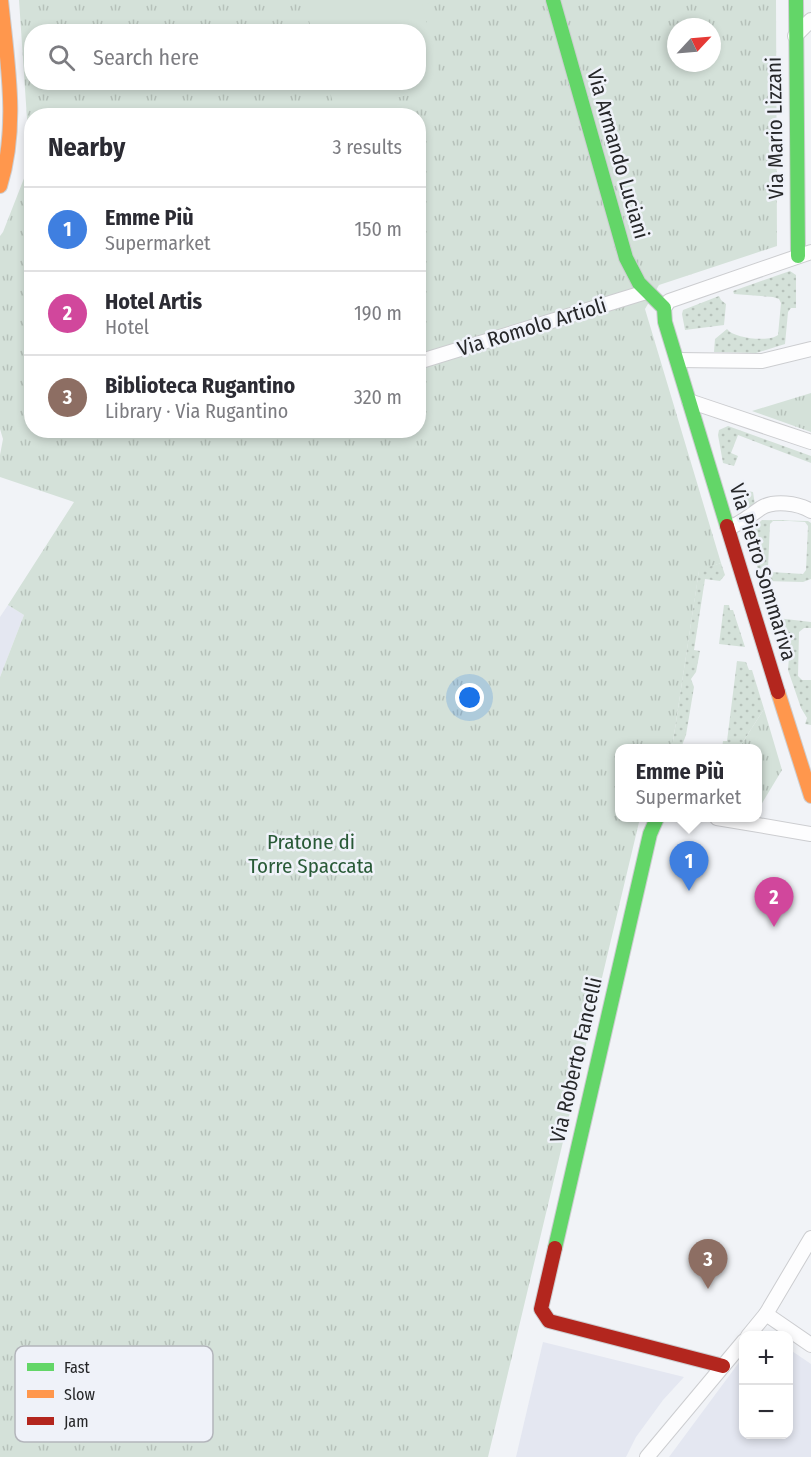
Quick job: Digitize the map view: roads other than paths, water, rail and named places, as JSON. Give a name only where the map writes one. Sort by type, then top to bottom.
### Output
[{"type":"street","points":[[0,186],[5,174],[10,137],[3,73],[1,0]]},
{"type":"street","name":"Via Armando Luciani","points":[[552,0],[625,255],[632,271],[646,292],[664,308]]},
{"type":"street","name":"Via Mario Lizzani","points":[[796,0],[795,36],[804,254]]},
{"type":"street","points":[[795,36],[811,20]]},
{"type":"street","points":[[664,308],[669,301],[804,254],[811,241]]},
{"type":"street","name":"Via Romolo Artioli","points":[[426,360],[646,292]]},
{"type":"street","name":"Via Pietro Sommariva","points":[[664,308],[665,322],[762,645],[811,796]]},
{"type":"street","points":[[677,360],[762,361],[811,349]]},
{"type":"street","points":[[690,401],[811,442]]},
{"type":"street","points":[[728,528],[742,523],[767,505],[795,504],[811,511]]},
{"type":"street","name":"Via Roberto Fancelli","points":[[655,822],[650,834],[541,1306],[549,1321],[555,1324],[723,1366]]},
{"type":"street","points":[[740,822],[811,834]]},
{"type":"street","points":[[751,1331],[766,1314],[811,1238]]},
{"type":"street","points":[[766,1314],[811,1345]]},
{"type":"street","points":[[647,1457],[739,1347]]},
{"type":"place","name":"Emme Più","points":[[689,891]]},
{"type":"place","name":"Hotel Artis","points":[[774,927]]},
{"type":"place","name":"Biblioteca Rugantino","points":[[708,1289]]},
{"type":"park label","name":"Pratone di Torre Spaccata","points":[[311,854]]}]
